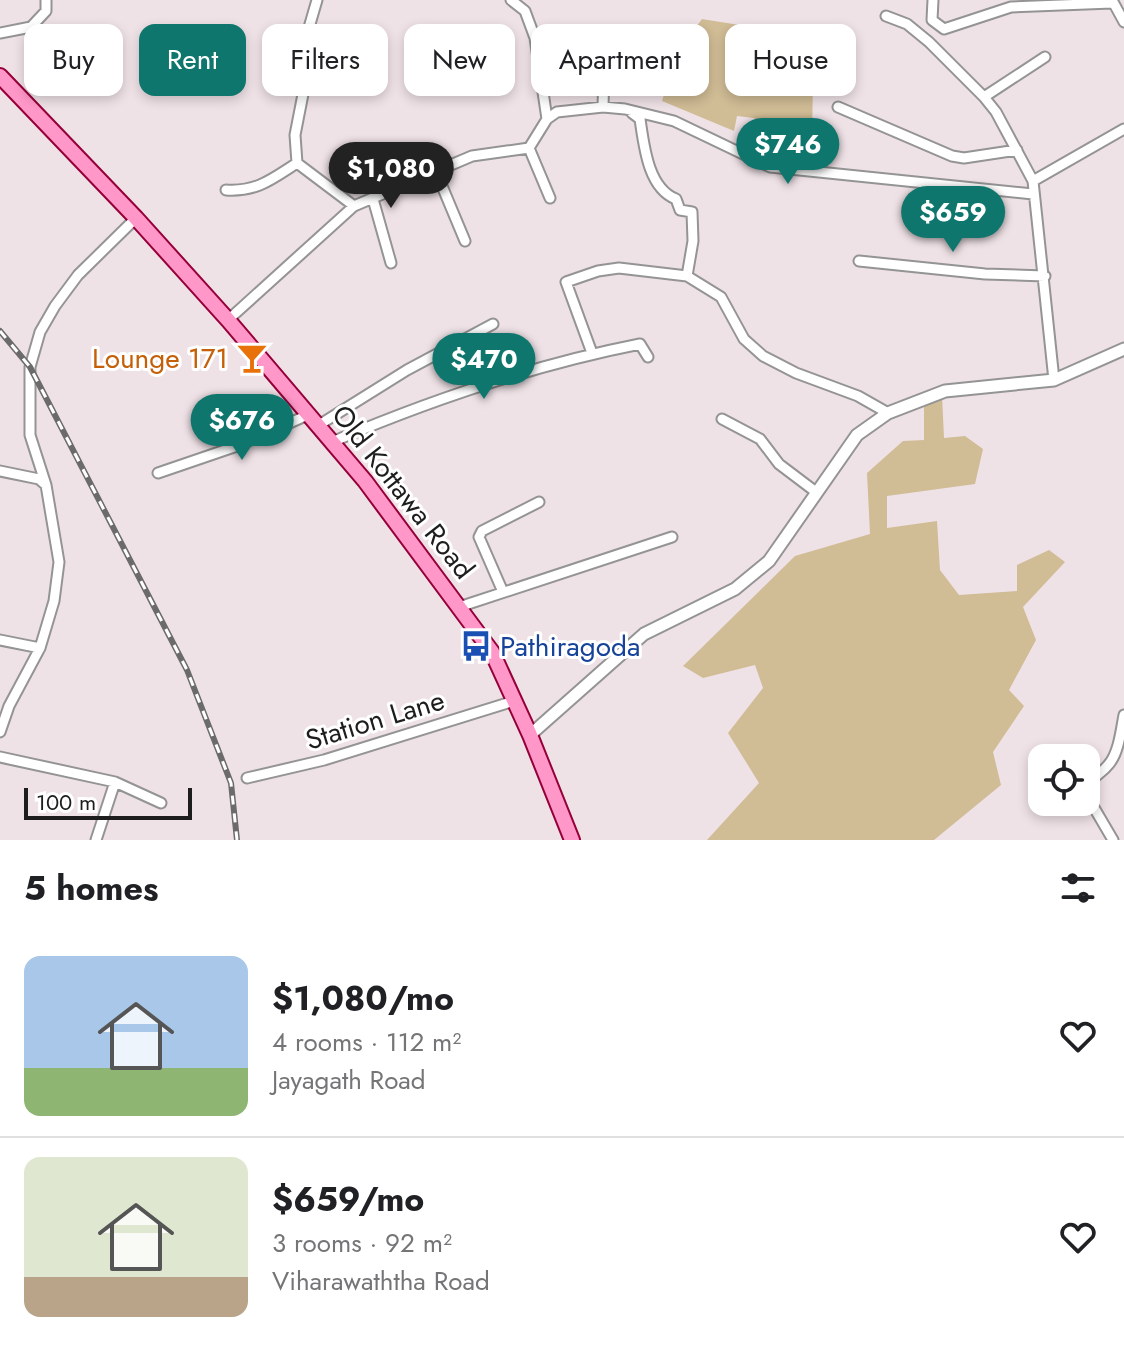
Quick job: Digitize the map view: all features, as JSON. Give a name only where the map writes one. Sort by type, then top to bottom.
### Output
[{"type":"main road","name":"Old Kottawa Road","points":[[0,76],[136,218],[228,320],[365,481],[492,652],[530,735],[572,840]]},
{"type":"street","points":[[0,33],[31,27],[46,11],[46,0]]},
{"type":"street","points":[[317,0],[308,31],[304,89],[295,135],[297,163],[354,206]]},
{"type":"street","points":[[511,0],[525,11],[535,38],[547,119]]},
{"type":"street","points":[[933,0],[932,20],[944,29],[1011,7],[1112,1],[1124,22]]},
{"type":"street","points":[[886,16],[907,24],[929,42],[984,97],[996,112],[1033,181],[1054,380]]},
{"type":"street","points":[[984,97],[1045,57]]},
{"type":"street","points":[[603,96],[603,107]]},
{"type":"street","points":[[529,148],[547,119],[557,112],[603,107],[625,109],[674,121],[770,167],[1033,194]]},
{"type":"street","points":[[838,107],[952,156],[964,158],[1017,150]]},
{"type":"street","points":[[625,109],[640,119],[645,152],[657,181],[667,195],[676,199],[680,210],[692,212],[693,241],[687,276]]},
{"type":"street","points":[[1033,181],[1124,129]]},
{"type":"street","points":[[228,320],[354,206],[437,174],[472,156],[529,148]]},
{"type":"street","points":[[529,148],[550,198]]},
{"type":"street","points":[[226,190],[244,191],[267,183],[297,163]]},
{"type":"street","points":[[437,174],[465,241]]},
{"type":"street","points":[[373,199],[391,263]]},
{"type":"street","points":[[0,732],[9,706],[40,648],[54,601],[59,562],[46,485],[30,435],[30,367],[40,332],[78,275],[136,218]]},
{"type":"street","points":[[859,261],[1045,276]]},
{"type":"street","points":[[592,353],[566,282],[598,271],[619,268],[687,276],[721,297],[744,339],[763,356],[796,373],[858,396],[888,413]]},
{"type":"street","points":[[158,473],[315,420],[493,324]]},
{"type":"street","points":[[332,442],[398,414],[492,381],[592,353],[640,344],[648,357]]},
{"type":"street","points":[[530,735],[644,634],[735,589],[769,561],[857,435],[888,413],[945,391],[1054,380],[1124,349]]},
{"type":"street","points":[[722,419],[760,439],[779,464],[816,492]]},
{"type":"street","points":[[0,471],[39,479],[46,485]]},
{"type":"street","points":[[503,592],[479,537],[482,531],[539,502]]},
{"type":"street","points":[[459,607],[672,537]]},
{"type":"street","points":[[0,640],[40,648]]},
{"type":"street","name":"Station Lane","points":[[247,778],[324,760],[514,701]]},
{"type":"street","points":[[1113,840],[1086,794],[1088,782],[1110,763],[1124,715]]},
{"type":"street","points":[[0,757],[115,782],[161,803]]},
{"type":"street","points":[[96,840],[115,782]]},
{"type":"shaded area","points":[[702,19],[733,24],[725,24],[725,96],[813,96],[812,135],[790,142],[767,138],[754,118],[737,116],[734,131],[662,101],[663,96],[709,96],[709,24],[698,24]]},
{"type":"shaded area","points":[[942,395],[944,438],[965,436],[983,449],[975,484],[887,496],[887,528],[937,521],[940,570],[959,595],[1017,591],[1017,565],[1049,550],[1065,562],[1023,607],[1036,640],[1009,690],[1024,706],[993,752],[1001,785],[934,840],[707,840],[759,783],[728,733],[763,688],[755,665],[703,678],[683,666],[795,556],[870,534],[867,473],[903,441],[924,440],[924,403]]},
{"type":"railway","points":[[0,331],[30,367],[187,670],[231,783],[237,840]]},
{"type":"place","name":"Lounge 171","points":[[252,358]]},
{"type":"place","name":"Pathiragoda","points":[[476,646]]}]
